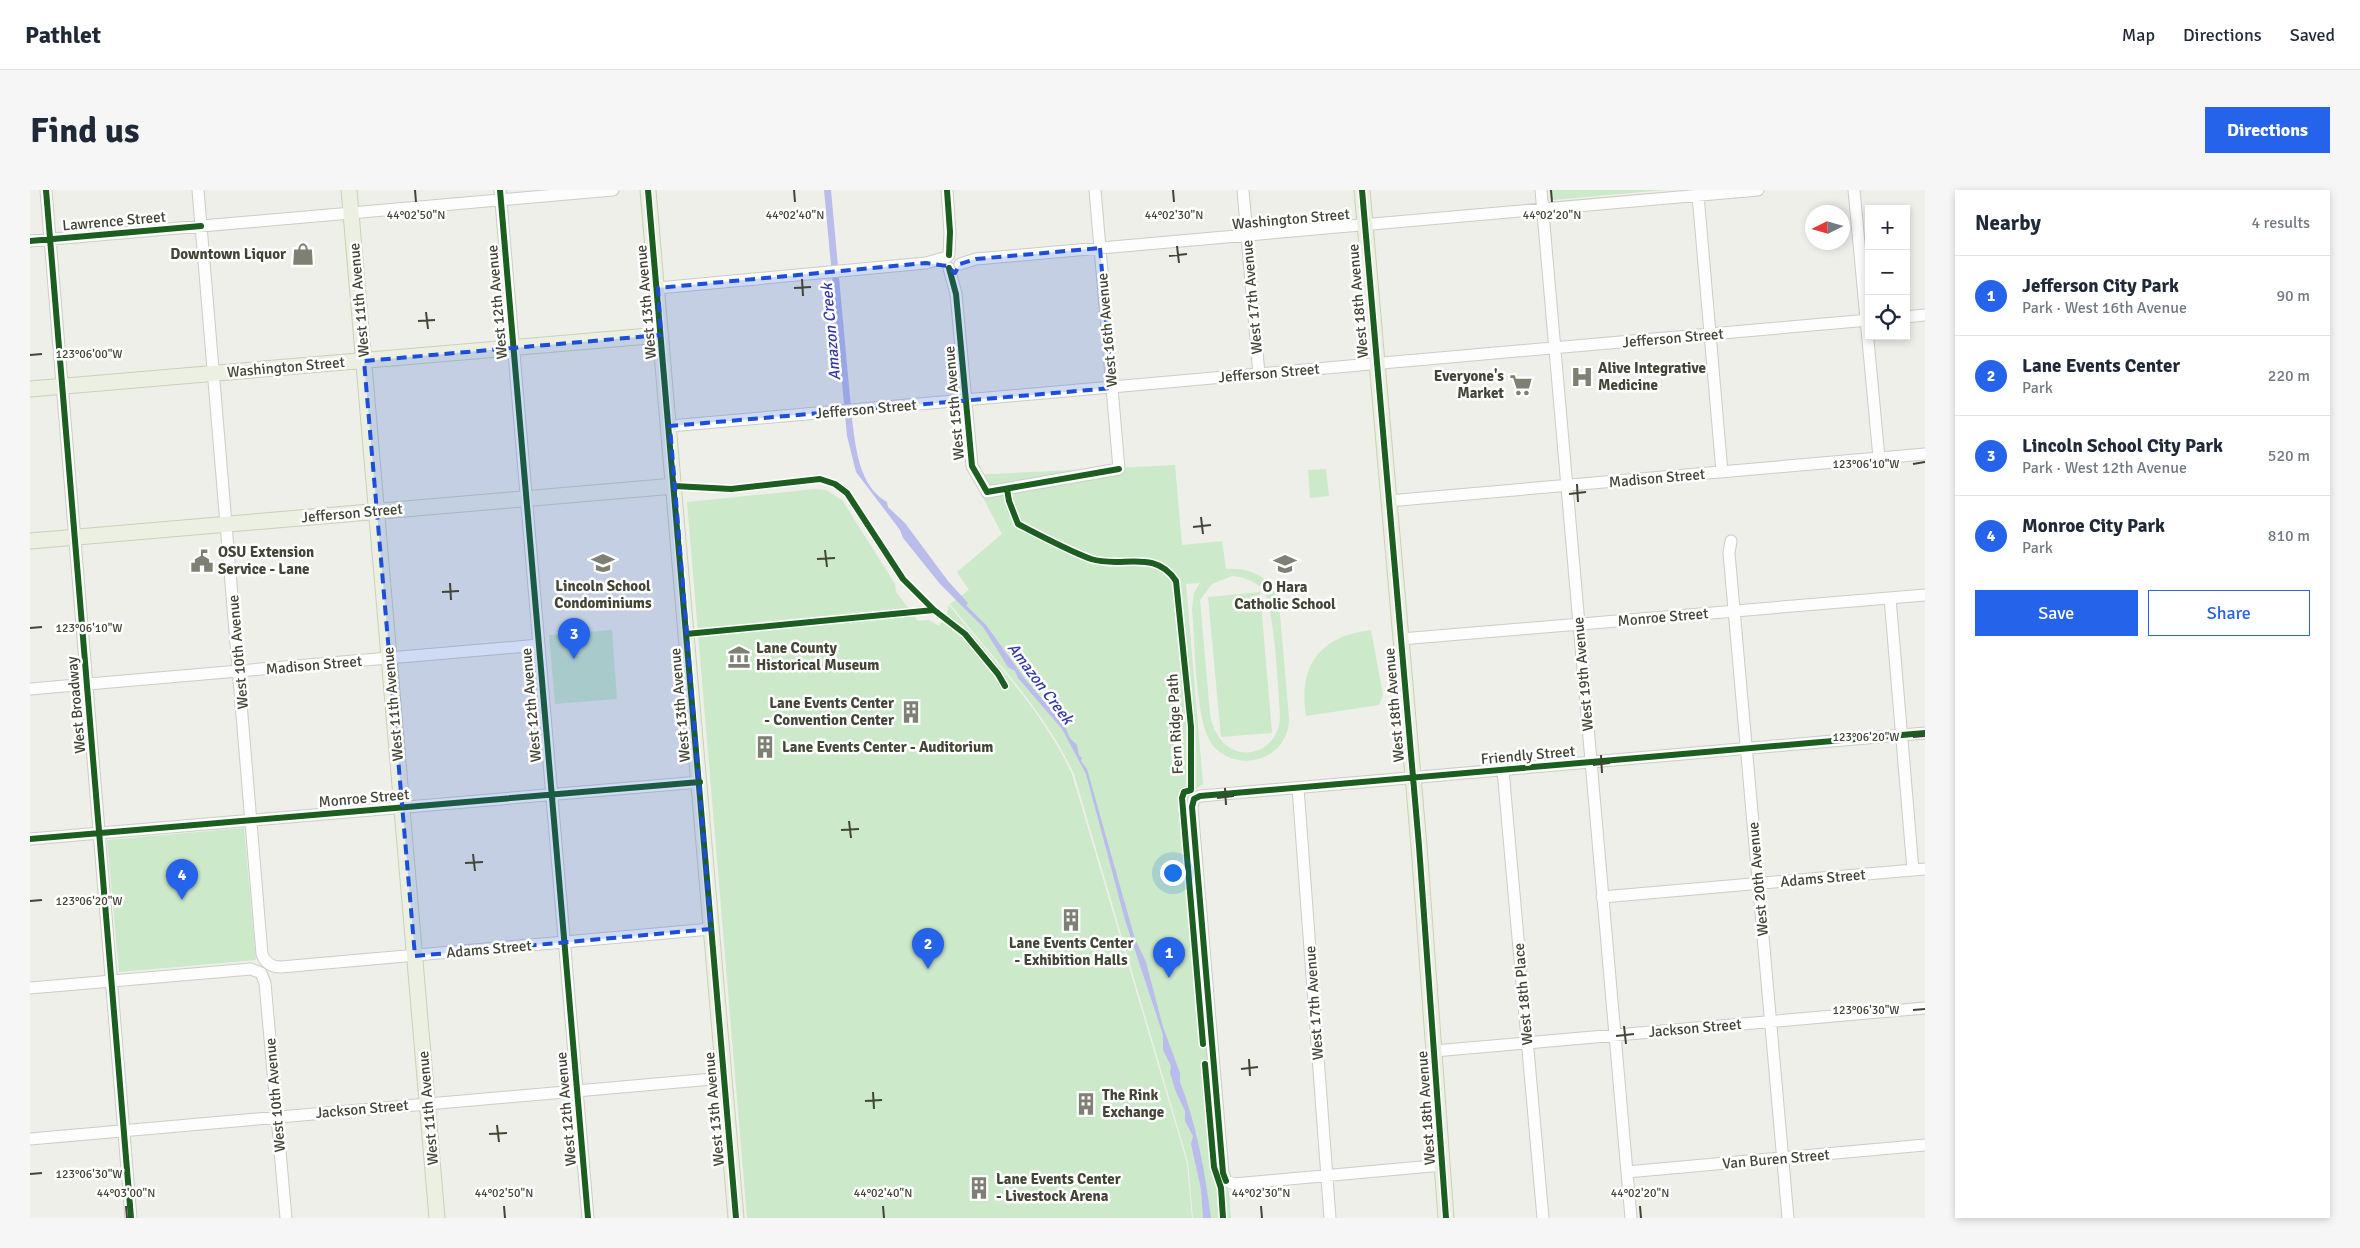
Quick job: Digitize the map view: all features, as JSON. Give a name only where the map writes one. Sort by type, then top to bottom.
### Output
[{"type":"main road","name":"West 11th Avenue","points":[[349,190],[437,1218]]},
{"type":"main road","name":"West 13th Avenue","points":[[648,190],[670,426],[736,1218]]},
{"type":"main road","name":"West 18th Avenue","points":[[1362,190],[1413,777],[1446,1218]]},
{"type":"main road","name":"Washington Street","points":[[30,389],[661,335]]},
{"type":"main road","name":"Jefferson Street","points":[[30,541],[674,486]]},
{"type":"street","name":"West Broadway","points":[[46,190],[131,1218]]},
{"type":"street","name":"West 10th Avenue","points":[[198,190],[286,1218]]},
{"type":"street","name":"Lawrence Street","points":[[30,241],[351,213],[500,195],[614,190]]},
{"type":"street","name":"West 15th Avenue","points":[[947,190],[972,466],[987,492],[1119,469]]},
{"type":"street","name":"West 16th Avenue","points":[[1095,190],[1119,469]]},
{"type":"street","name":"West 17th Avenue","points":[[1243,190],[1259,374]]},
{"type":"street","name":"West 19th Avenue","points":[[1542,190],[1566,486],[1631,1218]]},
{"type":"street","name":"Washington Street","points":[[658,288],[1758,190]]},
{"type":"street","points":[[1854,190],[1865,295]]},
{"type":"street","name":"West 12th Avenue","points":[[500,195],[588,1218]]},
{"type":"street","points":[[1698,195],[1722,472]]},
{"type":"street","points":[[1910,317],[1925,315]]},
{"type":"street","name":"Jefferson Street","points":[[670,426],[1865,320]]},
{"type":"street","points":[[1870,340],[1879,458]]},
{"type":"street","name":"Madison Street","points":[[1388,501],[1925,454]]},
{"type":"street","name":"West 20th Avenue","points":[[1731,541],[1729,553],[1788,1218]]},
{"type":"street","name":"Monroe Street","points":[[1400,639],[1925,595]]},
{"type":"street","points":[[1890,598],[1902,735],[1919,870]]},
{"type":"street","name":"Madison Street","points":[[30,689],[539,645]]},
{"type":"street","name":"Friendly Street","points":[[1327,1176],[1234,1184],[1226,1181],[1223,1173],[1192,807],[1194,800],[1200,796],[1925,733]]},
{"type":"street","name":"West 18th Place","points":[[1503,770],[1543,1218]]},
{"type":"street","name":"Monroe Street","points":[[30,839],[700,782]]},
{"type":"street","name":"West 17th Avenue","points":[[1298,788],[1330,1218]]},
{"type":"street","name":"Adams Street","points":[[1602,897],[1919,870]]},
{"type":"street","name":"Adams Street","points":[[30,988],[711,929]]},
{"type":"street","name":"Jackson Street","points":[[1434,1051],[1925,1008]]},
{"type":"street","name":"Jackson Street","points":[[30,1138],[724,1078]]},
{"type":"street","name":"Van Buren Street","points":[[1626,1172],[1925,1145]]},
{"type":"street","points":[[1327,1176],[1443,1165]]},
{"type":"highlighted area","points":[[1100,248],[1112,388],[670,426],[711,929],[415,956],[364,361],[661,335],[658,288],[926,263],[947,266],[955,273],[960,264],[976,259]]},
{"type":"green space","points":[[1549,190],[1664,190],[1553,200],[1550,197]]},
{"type":"green space","points":[[1175,465],[1182,545],[1222,541],[1226,569],[1252,572],[1266,580],[1276,594],[1279,603],[1289,718],[1288,729],[1281,744],[1268,755],[1260,759],[1234,759],[1217,750],[1210,741],[1205,729],[1199,697],[1192,609],[1194,593],[1200,583],[1186,584],[1203,784],[1188,794],[1220,1177],[1229,1191],[1231,1218],[1193,1218],[1188,1162],[1074,774],[1048,728],[1033,707],[950,604],[969,590],[957,572],[1002,534],[971,475]],"holes":[[[1232,576],[1245,578],[1263,590],[1270,614],[1277,669],[1280,715],[1278,730],[1271,741],[1261,749],[1249,752],[1237,751],[1225,744],[1216,732],[1210,714],[1200,600],[1212,584]]]},
{"type":"green space","points":[[1326,469],[1329,496],[1310,498],[1308,470]]},
{"type":"green space","points":[[815,489],[826,490],[842,500],[895,584],[896,592],[918,621],[929,620],[939,626],[947,613],[949,605],[1032,707],[1047,729],[1072,774],[1187,1163],[1192,1218],[747,1218],[687,502]]},
{"type":"green space","points":[[1260,592],[1272,733],[1221,737],[1208,597]]},
{"type":"green space","points":[[612,630],[617,699],[555,704],[549,635]]},
{"type":"green space","points":[[1371,630],[1383,695],[1379,705],[1306,716],[1304,698],[1306,682],[1316,656],[1326,646],[1338,639],[1353,633]]},
{"type":"green space","points":[[244,828],[256,960],[119,972],[107,840]]},
{"type":"water","points":[[824,190],[831,190],[852,419],[857,454],[865,477],[870,486],[887,502],[888,507],[905,523],[948,581],[968,603],[966,605],[986,625],[1025,679],[1064,724],[1070,738],[1077,745],[1079,755],[1082,758],[1081,761],[1087,769],[1135,939],[1146,962],[1163,1027],[1180,1073],[1180,1082],[1200,1149],[1211,1218],[1203,1218],[1201,1189],[1191,1144],[1193,1136],[1185,1121],[1185,1111],[1170,1073],[1171,1066],[1163,1050],[1163,1035],[1125,920],[1086,774],[1062,729],[1018,678],[1015,671],[1008,667],[983,627],[940,584],[903,538],[900,530],[856,472],[847,436]]},
{"type":"cycle path","points":[[46,190],[131,1218]]},
{"type":"cycle path","points":[[500,190],[588,1218]]},
{"type":"cycle path","points":[[648,190],[736,1218]]},
{"type":"cycle path","points":[[947,190],[950,232],[949,255]]},
{"type":"cycle path","points":[[1362,190],[1419,846],[1446,1218]]},
{"type":"cycle path","points":[[30,241],[201,226]]},
{"type":"cycle path","points":[[949,268],[956,294],[972,466],[987,492],[1119,469]]},
{"type":"cycle path","points":[[674,486],[731,489],[820,479],[835,484],[847,493],[903,579],[934,610],[965,634],[998,674],[1005,686]]},
{"type":"cycle path","name":"Fern Ridge Path","points":[[1007,489],[1009,501],[1018,524],[1091,559],[1114,562],[1137,561],[1158,565],[1176,581],[1191,727],[1191,790],[1184,792],[1182,798],[1203,1044]]},
{"type":"cycle path","points":[[686,634],[934,610]]},
{"type":"cycle path","points":[[1226,1181],[1223,1173],[1192,807],[1194,799],[1200,796],[1925,733]]},
{"type":"cycle path","points":[[30,839],[700,782]]},
{"type":"cycle path","points":[[1205,1064],[1214,1167],[1221,1188],[1223,1218]]},
{"type":"place","name":"Downtown Liquor","points":[[303,254]]},
{"type":"place","name":"Alive Integrative Medicine","points":[[1582,377]]},
{"type":"place","name":"Everyone's Market","points":[[1521,385]]},
{"type":"place","name":"OSU Extension Service - Lane","points":[[202,561]]},
{"type":"place","name":"Lincoln School Condominiums","points":[[603,563]]},
{"type":"place","name":"O Hara Catholic School","points":[[1285,564]]},
{"type":"place","name":"Lane County Historical Museum","points":[[739,657]]},
{"type":"place","name":"Lincoln School City Park","points":[[574,659]]},
{"type":"place","name":"Lane Events Center - Convention Center","points":[[911,712]]},
{"type":"place","name":"Lane Events Center - Auditorium","points":[[765,747]]},
{"type":"place","name":"Monroe City Park","points":[[182,900]]},
{"type":"place","name":"Lane Events Center - Exhibition Halls","points":[[1071,920]]},
{"type":"place","name":"Lane Events Center","points":[[928,969]]},
{"type":"place","name":"Jefferson City Park","points":[[1169,978]]},
{"type":"place","name":"The Rink Exchange","points":[[1086,1104]]},
{"type":"place","name":"Lane Events Center - Livestock Arena","points":[[979,1188]]},
{"type":"water label","name":"Amazon Creek","points":[[830,332]]},
{"type":"water label","name":"Amazon Creek","points":[[1041,683]]}]
